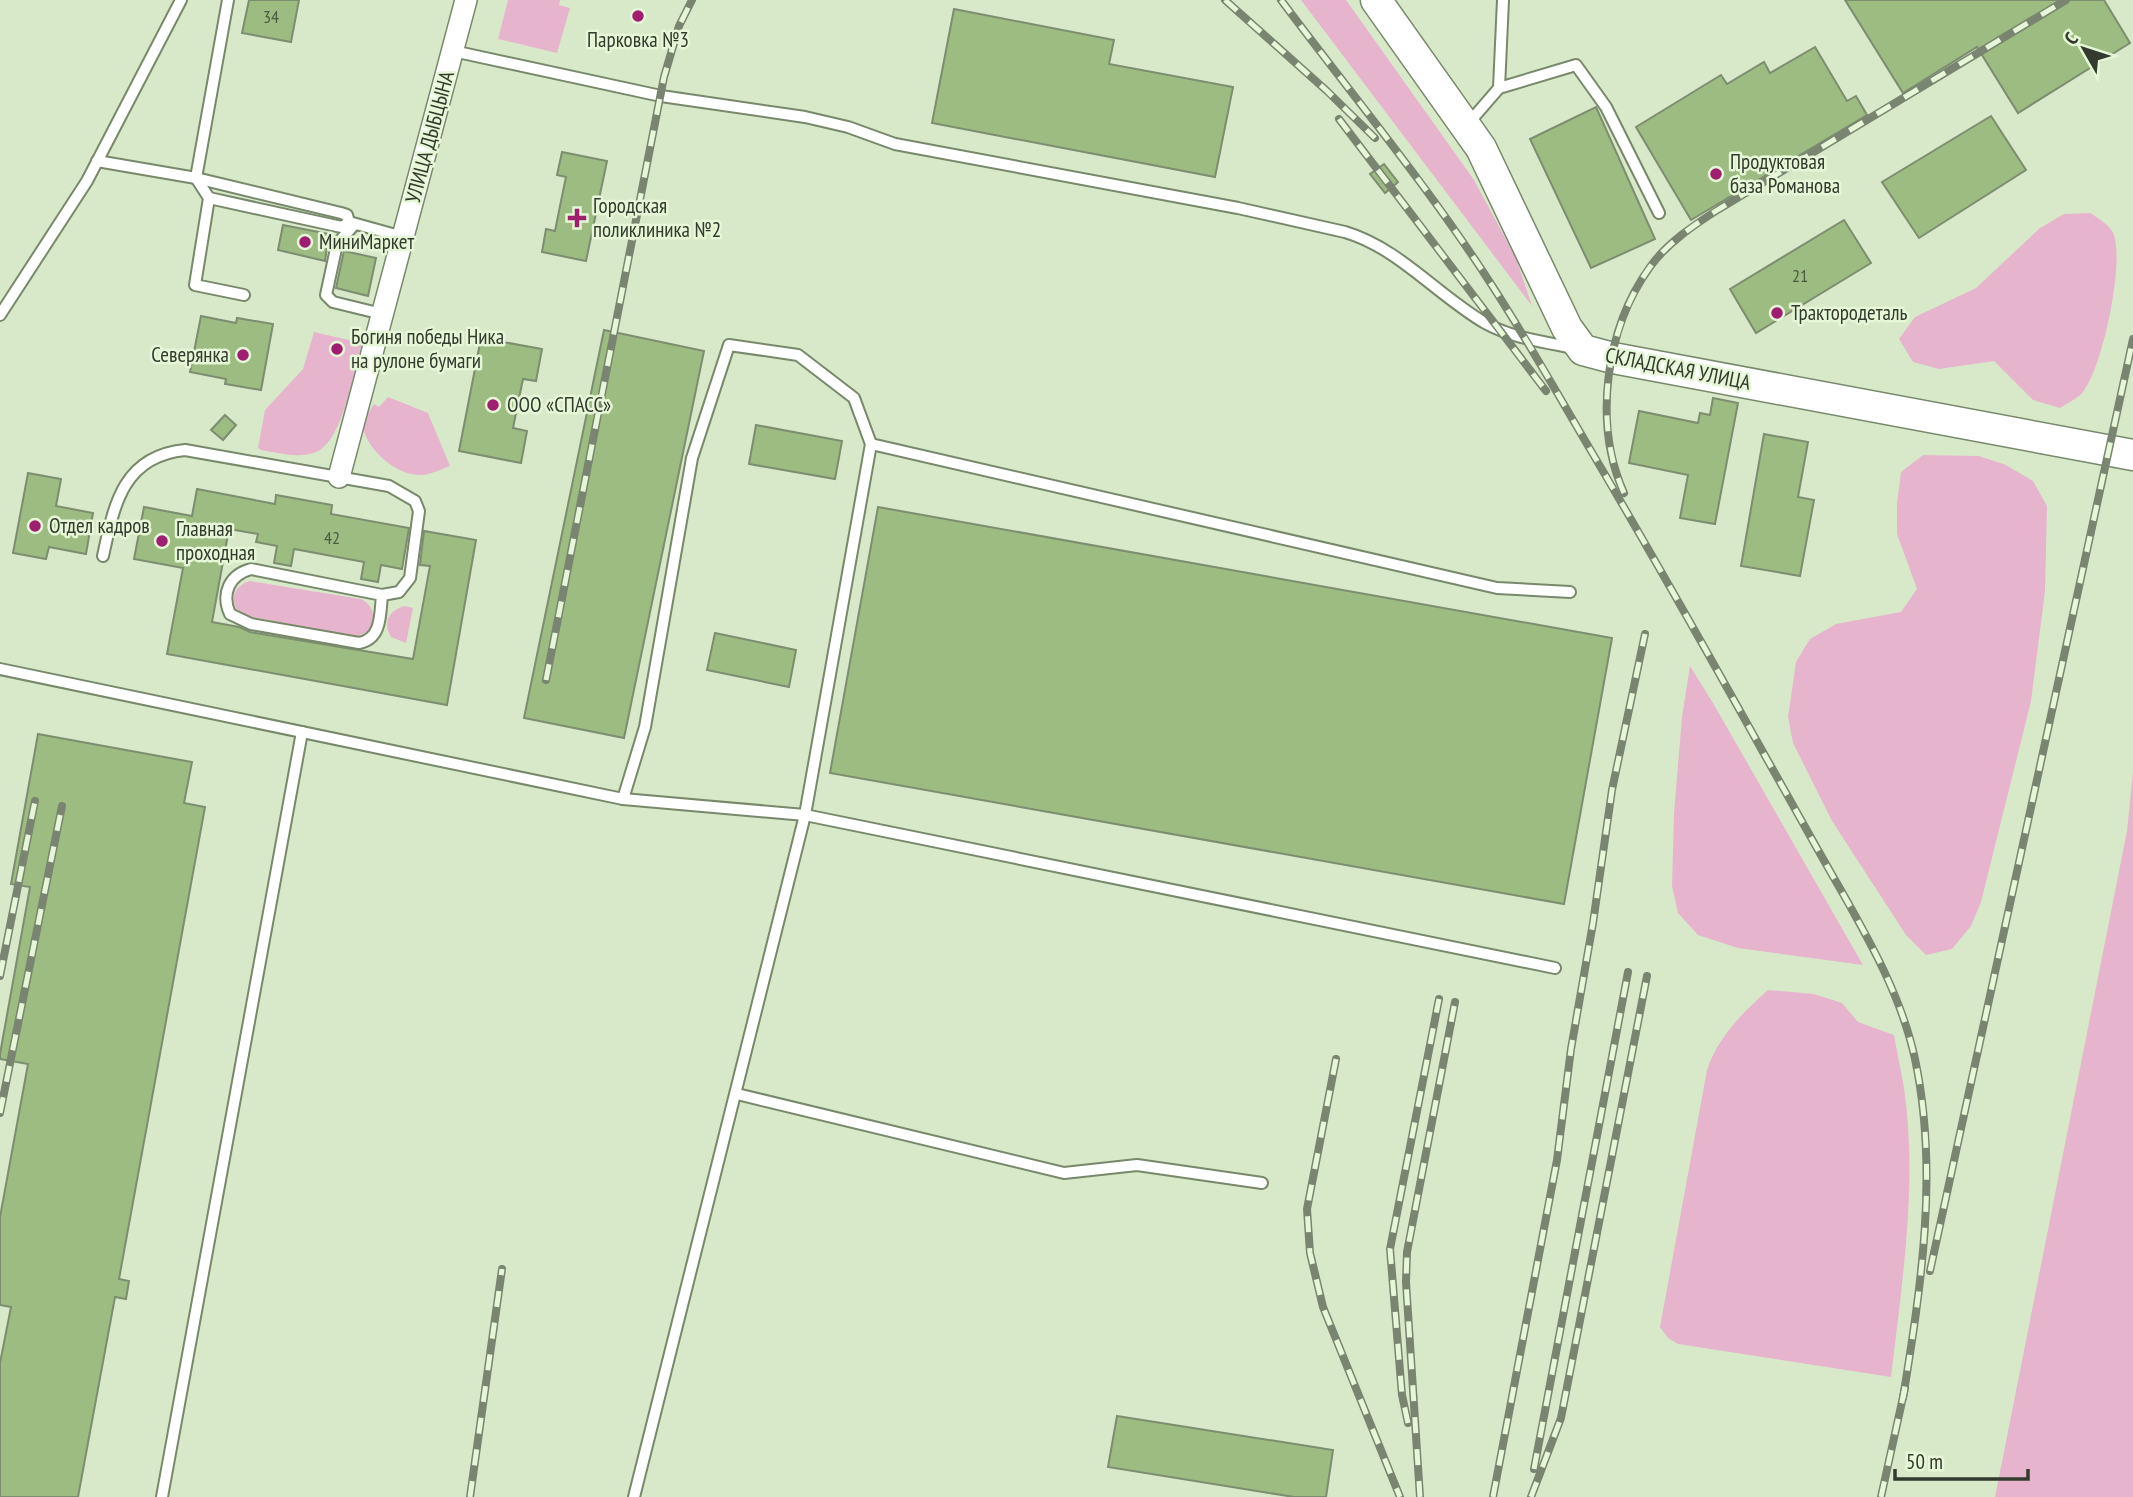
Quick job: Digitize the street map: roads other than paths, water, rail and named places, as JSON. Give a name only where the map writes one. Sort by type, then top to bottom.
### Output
[{"type":"street","name":"УЛИЦА ДЫБЦЫНА","points":[[338,477],[466,0]]},
{"type":"street","name":"СКЛАДСКАЯ УЛИЦА","points":[[1376,0],[1481,148],[1567,328],[1583,351],[2133,455]]},
{"type":"lane","points":[[0,315],[97,161],[181,0]]},
{"type":"lane","points":[[228,0],[196,178],[209,198],[195,285],[244,295]]},
{"type":"lane","points":[[1499,88],[1503,0]]},
{"type":"lane","points":[[453,51],[661,96],[806,117],[848,127],[895,144],[1238,208],[1345,232],[1387,251],[1487,324],[1524,338],[1583,351]]},
{"type":"lane","points":[[1466,126],[1499,88],[1576,65],[1606,107],[1659,213]]},
{"type":"lane","points":[[97,161],[196,178],[341,212],[347,215],[352,223]]},
{"type":"lane","points":[[209,198],[337,226],[352,223],[403,237]]},
{"type":"lane","points":[[352,223],[337,244],[326,295],[333,302],[382,314]]},
{"type":"lane","points":[[623,799],[645,727],[692,458],[729,345],[798,355],[854,398],[871,444],[805,815],[634,1497]]},
{"type":"lane","points":[[871,444],[1497,588],[1570,592]]},
{"type":"lane","points":[[103,556],[115,504],[125,485],[144,466],[164,454],[185,450],[397,489],[415,500],[419,511],[410,578],[399,592],[382,594],[251,569],[242,571],[229,584],[225,604],[230,614],[251,624],[359,643],[368,642],[379,625],[382,594]]},
{"type":"lane","points":[[0,669],[623,799],[805,815],[1555,968]]},
{"type":"lane","points":[[162,1497],[302,732]]},
{"type":"lane","points":[[737,1094],[1064,1173],[1137,1166],[1262,1183]]},
{"type":"railway","points":[[546,680],[664,77],[679,26],[692,0]]},
{"type":"railway","points":[[1225,0],[1375,138]]},
{"type":"railway","points":[[1281,0],[1417,177],[1505,306],[1679,602],[1885,973],[1902,1015],[1915,1059],[1926,1144],[1925,1229],[1903,1398]]},
{"type":"railway","points":[[1624,493],[1614,466],[1609,437],[1609,377],[1623,319],[1635,292],[1664,250],[1719,209],[2066,0]]},
{"type":"railway","points":[[1339,119],[1546,391]]},
{"type":"railway","points":[[1930,1271],[2133,339]]},
{"type":"railway","points":[[1493,1497],[1557,1160],[1571,1049],[1612,790],[1645,634]]},
{"type":"railway","points":[[0,976],[35,801]]},
{"type":"railway","points":[[0,1113],[62,806]]},
{"type":"railway","points":[[1534,1469],[1628,972]]},
{"type":"railway","points":[[1531,1497],[1561,1418],[1647,976]]},
{"type":"railway","points":[[1408,1423],[1402,1395],[1390,1249],[1439,999]]},
{"type":"railway","points":[[1420,1497],[1406,1282],[1407,1252],[1455,1002]]},
{"type":"railway","points":[[1336,1059],[1307,1209],[1310,1253],[1323,1307],[1400,1497]]},
{"type":"railway","points":[[470,1497],[502,1269]]},
{"type":"railway","points":[[1881,1497],[1905,1388]]},
{"type":"place","name":"Парковка №3","points":[[638,16]]},
{"type":"place","name":"Продуктовая база Романова","points":[[1716,174]]},
{"type":"place","name":"Городская поликлиника №2","points":[[577,218]]},
{"type":"place","name":"MиниMаркет","points":[[305,242]]},
{"type":"place","name":"Трактородеталь","points":[[1777,313]]},
{"type":"place","name":"Богиня победы Ника на рулоне бумаги","points":[[337,349]]},
{"type":"place","name":"Северянка","points":[[243,355]]},
{"type":"place","name":"ООО «СПАСС»","points":[[493,405]]},
{"type":"place","name":"Отдел кадров","points":[[35,526]]},
{"type":"place","name":"Главная проходная","points":[[162,541]]}]
